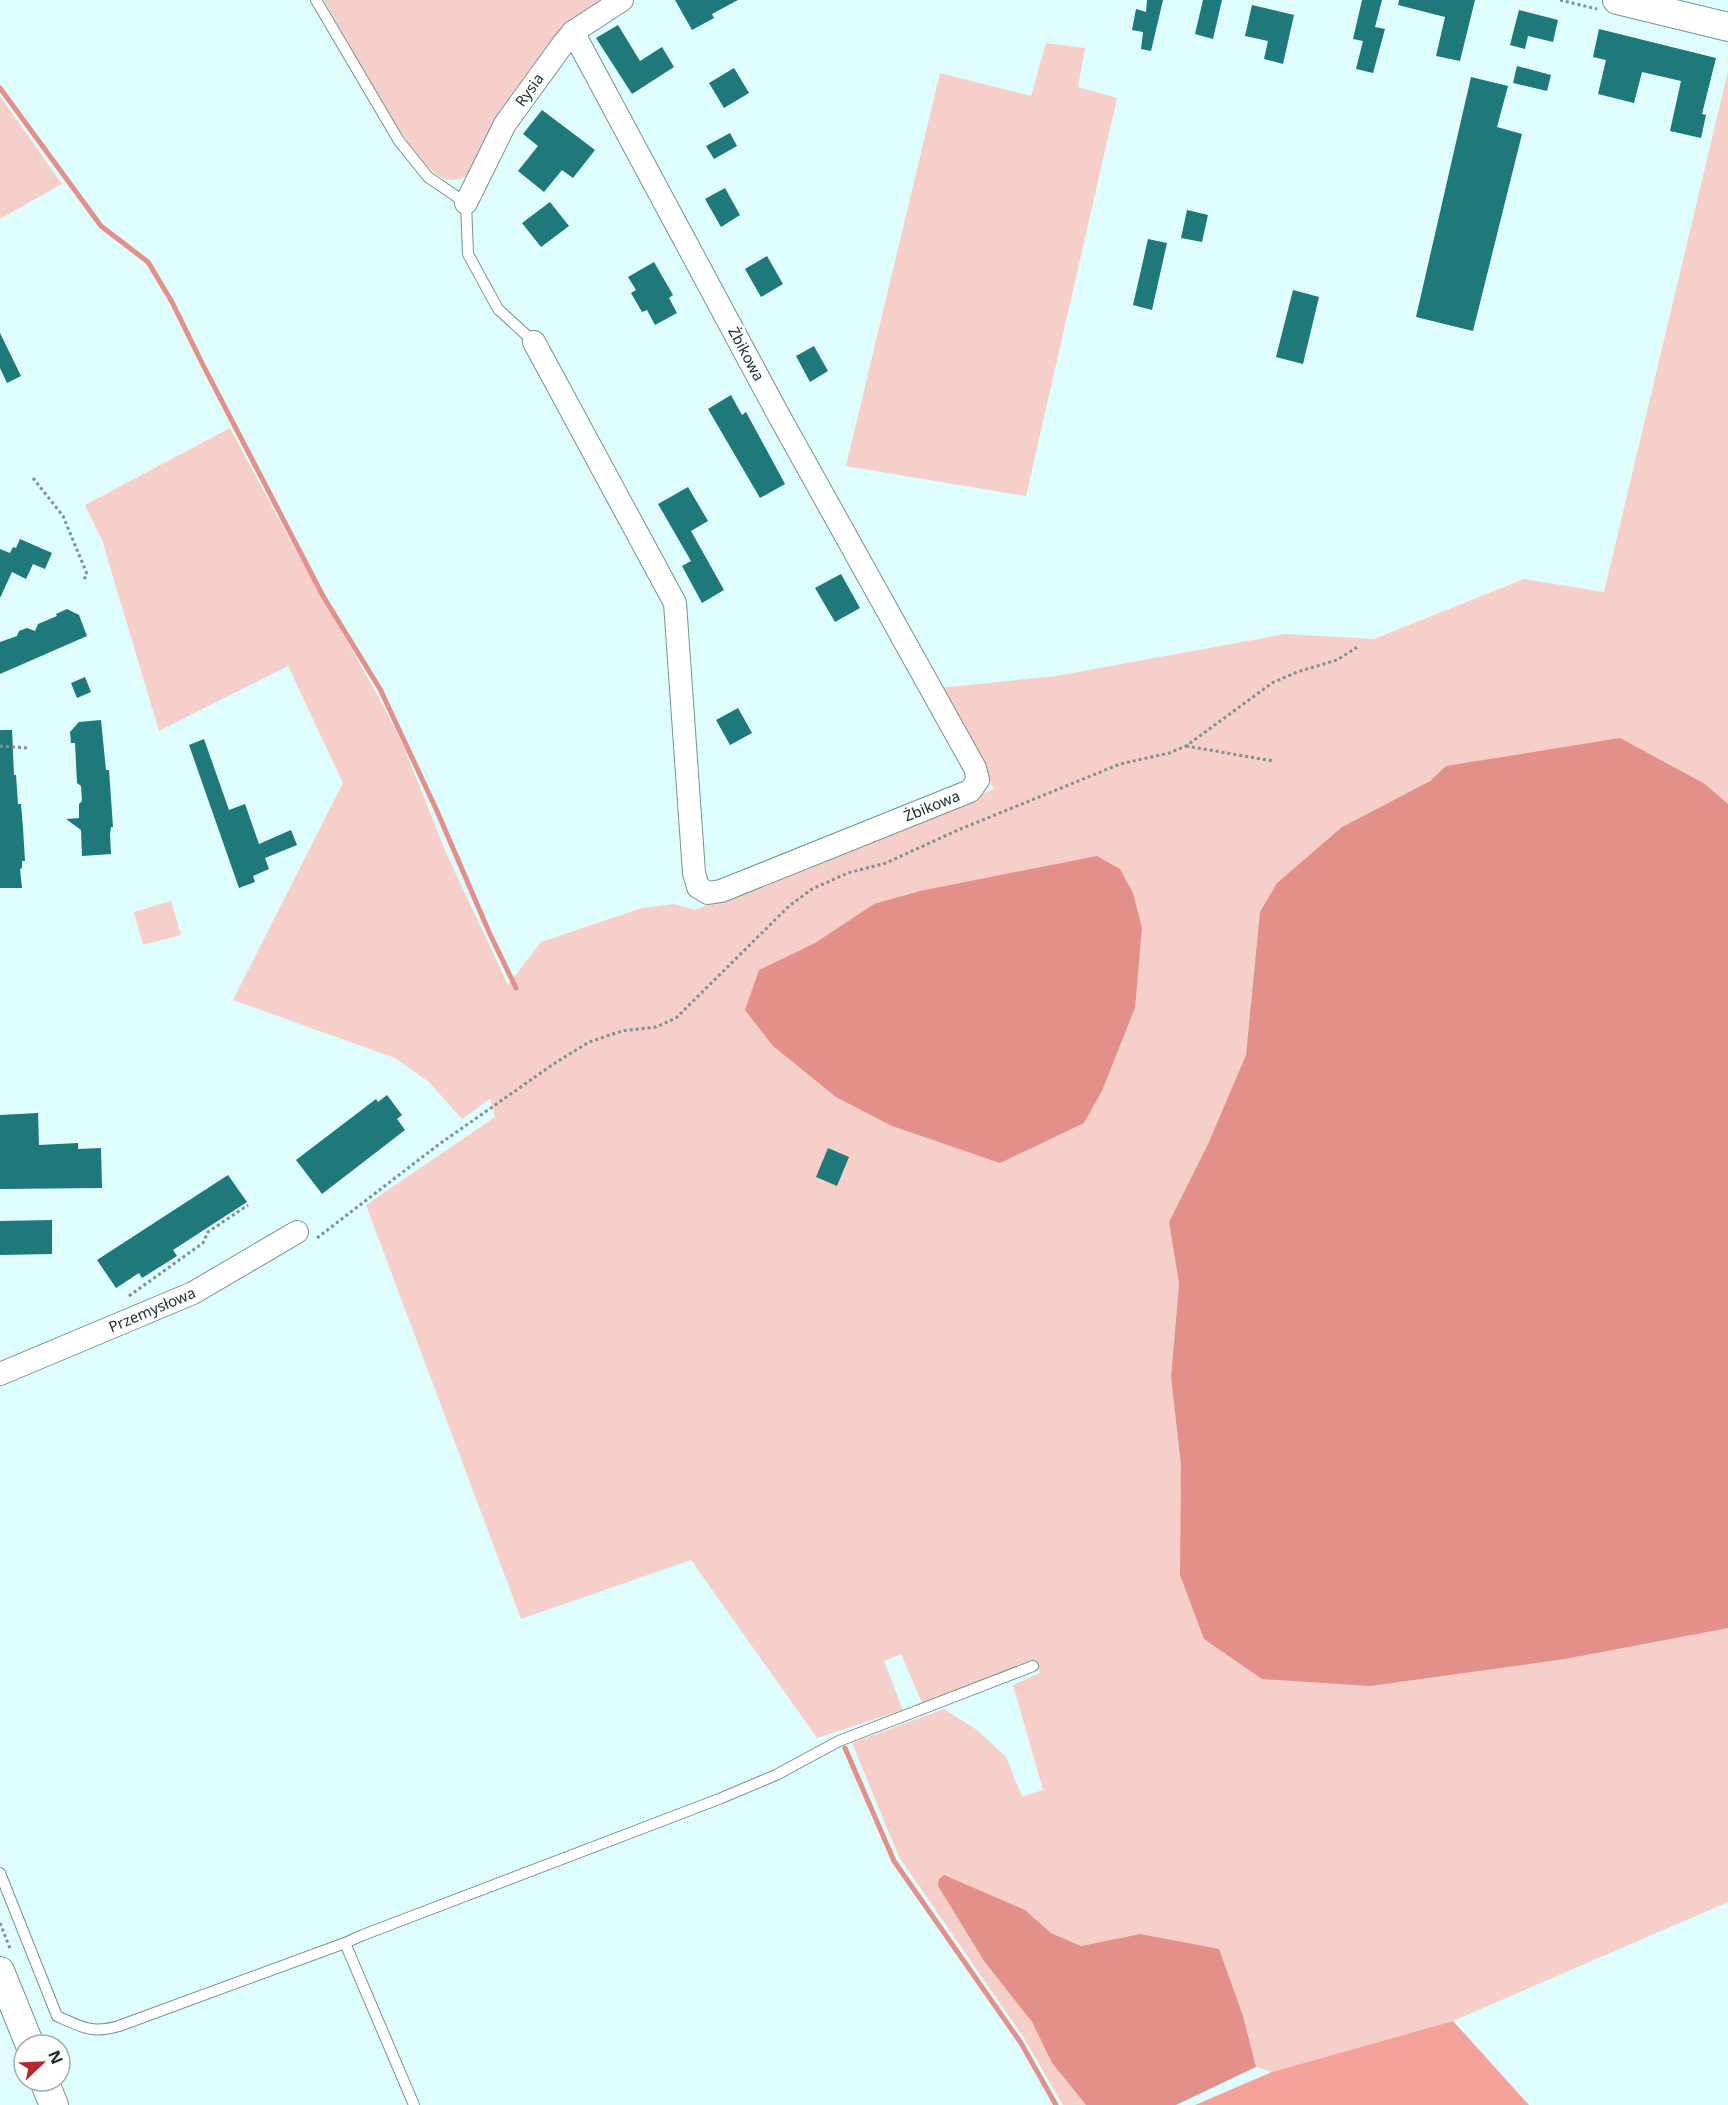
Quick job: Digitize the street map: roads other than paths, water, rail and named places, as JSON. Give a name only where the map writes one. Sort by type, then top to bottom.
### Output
[{"type":"street","name":"Rysia","points":[[466,203],[505,124],[573,32],[622,0]]},
{"type":"street","points":[[1617,0],[1728,27]]},
{"type":"street","name":"Żbikowa","points":[[534,342],[675,603],[694,873],[698,887],[708,893],[721,891],[970,791],[978,780],[975,768],[778,414],[573,32]]},
{"type":"street","name":"Przemysłowa","points":[[0,1374],[193,1293],[306,1236]]},
{"type":"street","points":[[0,1971],[25,2033]]},
{"type":"lane","points":[[316,0],[399,141],[428,177],[466,203],[468,254],[498,309],[534,342]]},
{"type":"lane","points":[[0,1873],[57,2016],[93,2031],[119,2026],[345,1943],[719,1799],[776,1775],[839,1741],[1033,1666]]},
{"type":"lane","points":[[345,1943],[414,2105]]},
{"type":"waterway","points":[[0,88],[101,226],[148,262],[172,302],[323,596],[380,689],[516,988]]},
{"type":"waterway","points":[[845,1748],[894,1861],[1021,2043],[1056,2105]]}]
